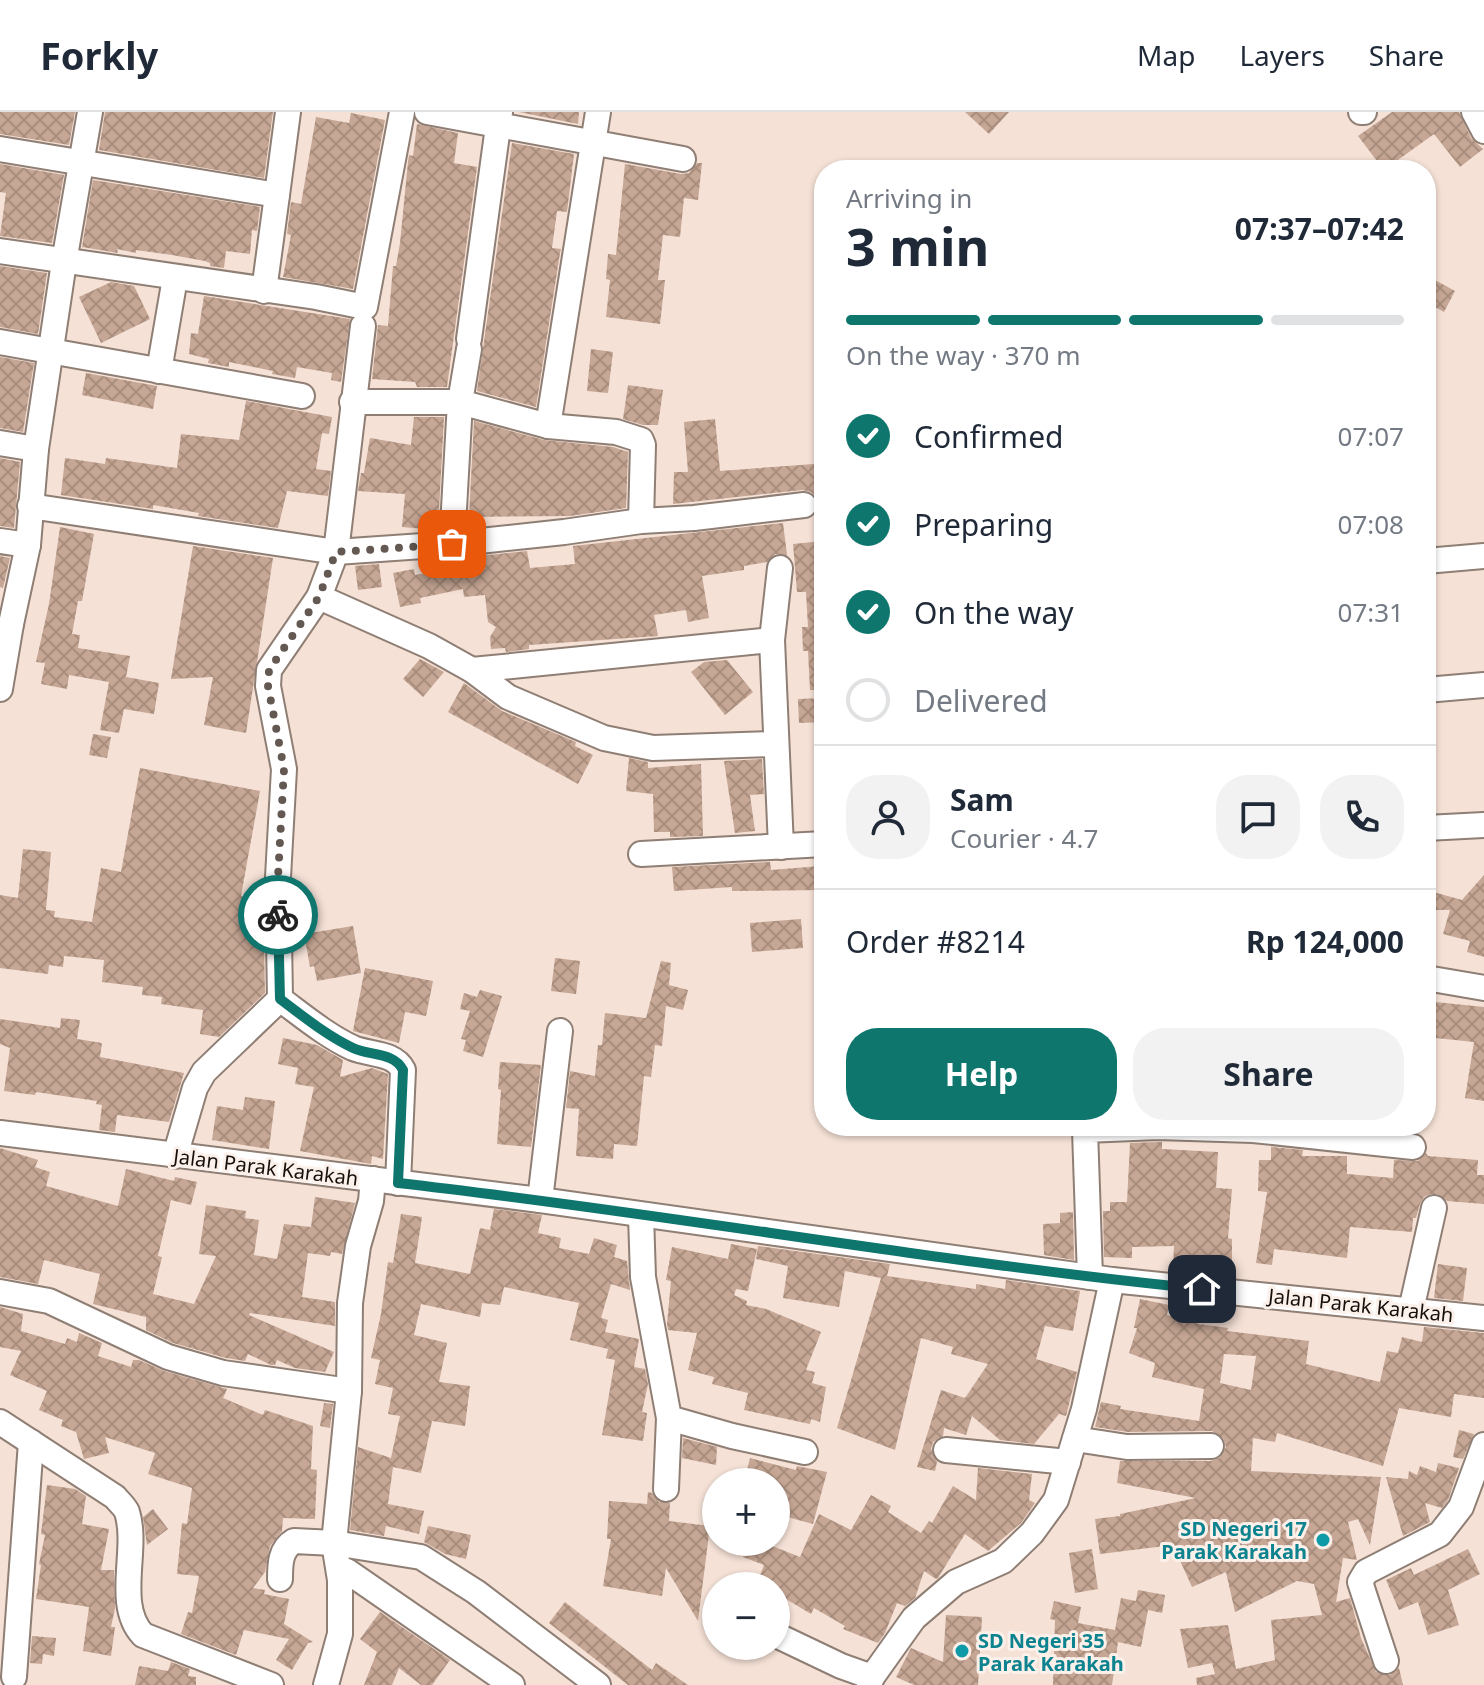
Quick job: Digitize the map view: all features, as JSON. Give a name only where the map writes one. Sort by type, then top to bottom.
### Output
[{"type":"street","points":[[0,689],[6,629],[28,545],[36,449],[90,112]]},
{"type":"street","points":[[264,291],[288,112]]},
{"type":"street","points":[[0,251],[316,297],[365,307],[402,112]]},
{"type":"street","points":[[427,112],[499,118],[591,144],[683,159]]},
{"type":"street","points":[[548,426],[598,112]]},
{"type":"street","points":[[1474,112],[1484,131]]},
{"type":"street","points":[[452,544],[460,402],[499,118]]},
{"type":"street","points":[[0,149],[277,195]]},
{"type":"street","points":[[159,371],[175,278]]},
{"type":"street","points":[[175,1156],[195,1088],[204,1072],[280,999],[278,877],[284,769],[268,686],[269,670],[319,597],[336,552],[363,326]]},
{"type":"street","points":[[0,342],[302,396]]},
{"type":"street","points":[[352,402],[460,402],[548,426],[616,432],[641,440],[641,521]]},
{"type":"street","points":[[0,443],[36,449]]},
{"type":"street","points":[[30,506],[336,552],[452,544],[804,505]]},
{"type":"street","points":[[0,541],[28,545]]},
{"type":"street","points":[[1436,560],[1484,556]]},
{"type":"street","points":[[780,568],[772,640],[781,847]]},
{"type":"street","points":[[319,597],[429,646],[472,670],[508,697],[604,738],[653,748],[775,744]]},
{"type":"street","points":[[472,670],[772,640]]},
{"type":"street","points":[[1436,689],[1484,685]]},
{"type":"street","points":[[1436,827],[1484,825]]},
{"type":"street","points":[[641,854],[814,845]]},
{"type":"street","points":[[1436,980],[1484,988]]},
{"type":"street","points":[[280,999],[312,1024],[354,1049],[399,1063],[403,1070],[398,1183]]},
{"type":"street","points":[[540,1200],[560,1031]]},
{"type":"street","name":"Jalan Parak Karakah","points":[[0,1133],[540,1200],[1101,1278],[1484,1318]]},
{"type":"street","points":[[790,1642],[870,1681],[914,1618],[956,1582],[1003,1561],[1032,1533],[1056,1500],[1084,1409],[1101,1278],[1086,1136]]},
{"type":"street","points":[[1309,1136],[1413,1147]]},
{"type":"street","points":[[326,1685],[340,1634],[339,1571],[334,1543],[349,1391],[350,1303],[358,1246],[371,1201],[373,1179]]},
{"type":"street","points":[[1411,1310],[1434,1208]]},
{"type":"street","points":[[641,1215],[643,1277],[669,1418],[666,1489]]},
{"type":"street","points":[[0,1292],[49,1301],[168,1357],[223,1373],[349,1391]]},
{"type":"street","points":[[669,1418],[805,1452]]},
{"type":"street","points":[[0,1422],[115,1497],[126,1511],[130,1611],[143,1635],[271,1685]]},
{"type":"street","points":[[14,1677],[31,1442]]},
{"type":"street","points":[[1386,1661],[1360,1582],[1366,1572],[1440,1534],[1461,1507],[1484,1445]]},
{"type":"street","points":[[946,1450],[1211,1446]]},
{"type":"street","points":[[280,1579],[280,1560],[289,1543],[334,1543],[421,1557],[476,1592],[598,1685]]},
{"type":"street","points":[[339,1571],[347,1571],[512,1685]]},
{"type":"building","points":[[0,112],[75,112],[69,145],[0,134]]},
{"type":"building","points":[[105,112],[273,112],[264,178],[99,150]]},
{"type":"building","points":[[519,112],[579,112],[578,124]]},
{"type":"building","points":[[965,112],[1009,112],[989,134]]},
{"type":"building","points":[[1392,112],[1459,112],[1471,138],[1483,149],[1460,167],[1434,134],[1398,160],[1376,160],[1358,136]]},
{"type":"building","points":[[351,113],[385,120],[353,289],[283,277],[291,235],[287,234],[291,202],[301,204],[316,117],[349,123]]},
{"type":"building","points":[[417,124],[458,133],[454,163],[477,167],[447,387],[417,387],[415,382],[372,379],[378,325],[388,326],[393,266],[396,266],[400,243],[409,155],[413,156]]},
{"type":"building","points":[[512,143],[574,154],[567,212],[557,211],[552,248],[561,249],[536,407],[477,391]]},
{"type":"building","points":[[697,163],[702,163],[698,200],[684,198],[680,237],[663,235],[658,280],[665,280],[660,324],[606,317],[610,280],[606,279],[608,254],[616,255],[625,164],[681,174],[689,173]]},
{"type":"building","points":[[0,164],[64,175],[52,243],[0,236],[6,193],[0,192]]},
{"type":"building","points":[[93,180],[260,207],[257,231],[252,230],[250,254],[226,251],[224,268],[172,255],[117,249],[118,253],[82,247]]},
{"type":"building","points":[[0,266],[47,273],[38,334],[0,327]]},
{"type":"building","points":[[1436,281],[1455,291],[1444,312],[1436,308]]},
{"type":"building","points":[[111,282],[134,286],[150,319],[101,343],[79,297]]},
{"type":"building","points":[[204,296],[350,319],[341,382],[331,380],[332,373],[297,367],[295,378],[229,362],[229,367],[208,363],[209,359],[189,354],[191,333],[198,334]]},
{"type":"building","points":[[591,349],[613,352],[608,393],[587,391]]},
{"type":"building","points":[[0,357],[34,363],[23,432],[0,428]]},
{"type":"building","points":[[86,373],[157,386],[153,409],[82,395]]},
{"type":"building","points":[[628,385],[663,390],[658,425],[643,425],[623,419]]},
{"type":"building","points":[[246,401],[332,417],[329,434],[322,433],[316,469],[331,471],[328,496],[287,491],[278,528],[198,516],[199,513],[153,505],[153,509],[61,495],[65,458],[105,464],[106,458],[177,468],[181,434],[239,440]]},
{"type":"building","points":[[414,417],[444,417],[438,530],[402,527],[405,494],[358,491],[370,438],[411,445]]},
{"type":"building","points":[[715,419],[720,471],[814,464],[814,495],[802,490],[673,504],[674,472],[688,472],[684,422]]},
{"type":"building","points":[[474,421],[544,440],[613,447],[628,452],[626,508],[570,516],[469,517]]},
{"type":"building","points":[[0,458],[20,462],[14,528],[0,526]]},
{"type":"building","points":[[783,523],[787,555],[775,554],[767,562],[744,566],[744,570],[702,576],[709,618],[688,622],[686,610],[654,615],[658,636],[529,645],[529,649],[506,652],[505,648],[491,649],[490,637],[496,627],[488,622],[485,595],[464,597],[463,589],[420,598],[421,603],[400,607],[393,573],[414,569],[415,575],[461,566],[460,558],[527,551],[530,568],[575,564],[573,546]]},
{"type":"building","points":[[60,527],[94,534],[82,601],[78,601],[72,634],[80,635],[78,648],[130,656],[126,677],[159,683],[154,714],[124,709],[119,733],[100,730],[109,682],[69,675],[67,689],[41,684],[45,663],[36,662],[49,604]]},
{"type":"building","points":[[814,542],[814,690],[810,690],[808,651],[803,651],[802,627],[808,627],[806,592],[797,592],[793,544]]},
{"type":"building","points":[[193,546],[273,558],[246,733],[204,725],[213,677],[171,679]]},
{"type":"building","points":[[0,556],[10,558],[3,588],[0,587]]},
{"type":"building","points":[[379,564],[382,587],[358,590],[355,566]]},
{"type":"building","points":[[420,659],[444,672],[423,697],[403,679]]},
{"type":"building","points":[[727,660],[753,692],[725,715],[691,672],[704,662]]},
{"type":"building","points":[[464,683],[502,711],[576,742],[575,746],[593,755],[578,784],[448,712]]},
{"type":"building","points":[[814,698],[814,722],[799,723],[798,699]]},
{"type":"building","points":[[93,734],[111,737],[107,758],[89,755]]},
{"type":"building","points":[[629,758],[648,762],[648,768],[701,764],[703,836],[670,837],[670,832],[654,832],[653,794],[626,791]]},
{"type":"building","points":[[762,759],[764,794],[750,795],[755,831],[735,833],[724,761]]},
{"type":"building","points":[[140,768],[260,791],[241,896],[263,901],[264,925],[259,946],[264,946],[265,993],[219,1037],[200,1034],[203,1010],[161,1004],[162,997],[142,995],[143,987],[102,982],[104,960],[64,956],[63,967],[49,965],[48,974],[0,968],[0,895],[18,898],[23,849],[51,852],[46,910],[55,911],[54,917],[92,922],[101,868],[121,872]]},
{"type":"building","points":[[770,862],[771,870],[814,866],[814,890],[732,891],[732,887],[674,891],[672,867]]},
{"type":"building","points":[[1484,875],[1484,957],[1467,952],[1470,941],[1443,934],[1450,910],[1436,910],[1436,893],[1462,900]]},
{"type":"building","points":[[801,919],[803,948],[752,952],[750,923]]},
{"type":"building","points":[[353,926],[361,973],[317,981],[314,966],[310,967],[304,934]]},
{"type":"building","points":[[555,958],[580,961],[576,994],[551,991]]},
{"type":"building","points":[[661,961],[671,963],[669,985],[688,990],[683,1010],[666,1006],[662,1046],[655,1045],[651,1077],[644,1076],[637,1146],[614,1144],[613,1159],[576,1156],[579,1109],[566,1108],[570,1071],[595,1076],[605,1013],[646,1018]]},
{"type":"building","points":[[365,968],[433,981],[426,1016],[405,1012],[399,1043],[353,1031]]},
{"type":"building","points":[[480,990],[502,996],[483,1057],[463,1051],[466,1040],[461,1039],[470,1011],[460,1009],[464,993],[477,997]]},
{"type":"building","points":[[1436,1002],[1484,1007],[1484,1101],[1465,1098],[1474,1042],[1436,1038]]},
{"type":"building","points":[[61,1018],[80,1020],[77,1039],[102,1043],[100,1057],[184,1073],[169,1122],[117,1115],[115,1132],[99,1130],[102,1105],[96,1104],[97,1101],[36,1092],[35,1095],[4,1091],[10,1048],[0,1044],[0,1019],[60,1028]]},
{"type":"building","points":[[283,1038],[317,1045],[343,1060],[340,1077],[372,1068],[388,1074],[383,1159],[372,1156],[371,1164],[300,1151],[314,1087],[295,1084],[298,1068],[278,1064]]},
{"type":"building","points":[[500,1062],[541,1065],[531,1147],[497,1144]]},
{"type":"building","points":[[245,1097],[275,1101],[269,1149],[212,1140],[217,1106],[243,1110]]},
{"type":"building","points":[[1162,1142],[1162,1149],[1218,1152],[1216,1188],[1232,1189],[1228,1238],[1232,1239],[1232,1261],[1226,1260],[1225,1276],[1201,1274],[1202,1269],[1173,1267],[1174,1246],[1132,1247],[1132,1258],[1104,1257],[1103,1211],[1110,1211],[1110,1202],[1127,1202],[1130,1143]]},
{"type":"building","points":[[1271,1147],[1303,1150],[1302,1156],[1347,1156],[1347,1174],[1393,1178],[1394,1160],[1418,1161],[1426,1153],[1428,1156],[1478,1160],[1477,1175],[1484,1175],[1484,1204],[1447,1201],[1438,1194],[1430,1194],[1424,1197],[1416,1218],[1413,1218],[1412,1232],[1350,1227],[1347,1258],[1274,1249],[1272,1265],[1256,1263],[1267,1192],[1258,1191],[1259,1160],[1271,1160]]},
{"type":"building","points":[[0,1148],[38,1160],[35,1167],[50,1172],[46,1186],[118,1206],[126,1169],[174,1181],[175,1177],[197,1182],[191,1205],[171,1200],[153,1294],[194,1304],[216,1256],[199,1254],[206,1205],[246,1211],[245,1218],[259,1220],[254,1255],[277,1259],[284,1224],[311,1227],[315,1197],[355,1203],[342,1254],[308,1253],[302,1297],[335,1302],[335,1326],[249,1315],[334,1352],[325,1372],[295,1368],[277,1360],[275,1365],[271,1365],[248,1354],[245,1361],[226,1358],[173,1343],[146,1330],[146,1317],[93,1304],[100,1274],[44,1260],[38,1284],[0,1277]]},
{"type":"building","points":[[494,1209],[542,1215],[538,1233],[561,1238],[559,1248],[589,1254],[594,1238],[617,1245],[614,1257],[627,1261],[630,1290],[611,1284],[601,1318],[608,1320],[605,1332],[639,1339],[634,1367],[645,1369],[648,1384],[642,1412],[647,1413],[643,1441],[602,1435],[615,1360],[606,1358],[608,1349],[570,1340],[579,1303],[504,1287],[500,1305],[482,1303],[480,1317],[421,1304],[414,1335],[447,1343],[439,1382],[470,1386],[465,1426],[432,1421],[421,1473],[393,1467],[388,1504],[424,1511],[419,1534],[386,1526],[384,1536],[350,1530],[358,1447],[391,1458],[400,1416],[388,1414],[393,1388],[375,1384],[380,1360],[371,1358],[388,1262],[393,1263],[401,1214],[422,1217],[415,1263],[470,1274],[480,1228],[490,1230]]},
{"type":"building","points":[[1073,1212],[1074,1260],[1044,1255],[1043,1224],[1060,1223],[1060,1213]]},
{"type":"building","points":[[731,1244],[757,1249],[748,1291],[736,1289],[734,1295],[747,1301],[746,1305],[766,1309],[821,1332],[806,1370],[815,1372],[812,1383],[826,1387],[820,1422],[811,1419],[810,1424],[744,1410],[748,1393],[712,1384],[714,1377],[688,1370],[697,1333],[668,1330],[671,1281],[666,1280],[672,1247],[728,1259]]},
{"type":"building","points":[[758,1246],[890,1264],[887,1276],[976,1289],[976,1284],[1005,1289],[1006,1280],[1080,1291],[1073,1331],[1045,1326],[1036,1359],[1077,1372],[1066,1416],[1059,1414],[1034,1444],[1000,1440],[972,1416],[966,1435],[944,1428],[943,1436],[933,1442],[931,1449],[937,1462],[935,1471],[917,1467],[941,1390],[965,1398],[988,1364],[951,1354],[953,1347],[921,1338],[895,1450],[837,1428],[881,1278],[845,1271],[839,1307],[783,1298],[788,1266],[756,1259]]},
{"type":"building","points":[[1438,1264],[1467,1268],[1463,1301],[1434,1298]]},
{"type":"building","points":[[1140,1299],[1169,1305],[1167,1315],[1199,1324],[1228,1328],[1227,1331],[1309,1341],[1306,1364],[1380,1382],[1387,1351],[1398,1353],[1402,1337],[1422,1342],[1424,1327],[1484,1333],[1484,1398],[1454,1394],[1451,1417],[1399,1408],[1383,1466],[1277,1433],[1275,1442],[1253,1438],[1251,1471],[1381,1477],[1370,1545],[1358,1519],[1348,1522],[1357,1560],[1343,1558],[1336,1602],[1350,1598],[1361,1638],[1376,1672],[1390,1675],[1399,1668],[1403,1685],[1197,1685],[1196,1678],[1215,1674],[1212,1663],[1188,1668],[1180,1629],[1228,1625],[1236,1669],[1275,1660],[1271,1620],[1322,1615],[1314,1584],[1297,1581],[1235,1612],[1226,1572],[1192,1587],[1173,1545],[1100,1554],[1095,1519],[1196,1498],[1117,1483],[1120,1461],[1211,1461],[1219,1458],[1226,1447],[1223,1438],[1212,1431],[1128,1432],[1095,1427],[1101,1402],[1121,1406],[1120,1409],[1199,1421],[1204,1389],[1152,1377],[1155,1363],[1129,1353],[1137,1328],[1134,1328]],"holes":[[[1224,1354],[1256,1356],[1251,1390],[1220,1383]]]},
{"type":"building","points":[[0,1307],[23,1314],[21,1331],[65,1344],[67,1338],[77,1342],[79,1333],[102,1343],[98,1356],[131,1367],[133,1360],[139,1360],[164,1371],[227,1389],[223,1398],[263,1415],[265,1410],[313,1426],[311,1469],[317,1470],[315,1519],[283,1518],[282,1531],[270,1546],[265,1572],[253,1588],[265,1590],[264,1594],[289,1599],[284,1624],[313,1642],[308,1643],[292,1670],[276,1660],[289,1639],[244,1630],[236,1655],[181,1634],[188,1612],[192,1613],[199,1576],[177,1574],[182,1523],[187,1524],[192,1488],[148,1474],[155,1453],[105,1437],[109,1453],[84,1459],[76,1432],[61,1426],[63,1420],[39,1410],[47,1391],[10,1375],[21,1351],[0,1347]]},
{"type":"building","points":[[324,1403],[333,1404],[330,1428],[320,1426]]},
{"type":"building","points":[[1459,1430],[1474,1434],[1463,1459],[1453,1457]]},
{"type":"building","points":[[683,1438],[717,1447],[716,1465],[682,1458]]},
{"type":"building","points":[[750,1458],[788,1468],[748,1468]]},
{"type":"building","points":[[1438,1463],[1459,1468],[1448,1500],[1442,1508],[1425,1503],[1430,1522],[1403,1536],[1386,1477],[1408,1479],[1409,1471],[1417,1475],[1420,1466],[1436,1472]]},
{"type":"building","points":[[797,1466],[827,1472],[813,1524],[790,1518],[790,1468],[796,1470]]},
{"type":"building","points":[[978,1468],[1032,1474],[1029,1500],[1035,1503],[1021,1523],[988,1551],[965,1534],[938,1578],[924,1571],[915,1598],[905,1606],[897,1603],[878,1643],[843,1629],[845,1626],[814,1608],[811,1614],[790,1601],[790,1572],[761,1572],[764,1565],[743,1557],[790,1556],[790,1553],[800,1557],[819,1514],[851,1530],[871,1495],[891,1506],[888,1512],[921,1533],[929,1521],[932,1523],[953,1486],[976,1500]]},
{"type":"building","points":[[47,1485],[75,1489],[86,1496],[82,1524],[109,1529],[101,1570],[114,1570],[115,1608],[111,1627],[115,1627],[111,1656],[83,1651],[89,1607],[36,1599],[45,1535],[41,1534]]},
{"type":"building","points":[[648,1492],[652,1493],[659,1502],[670,1503],[669,1521],[702,1525],[702,1556],[706,1556],[698,1621],[666,1568],[662,1596],[603,1586],[611,1539],[607,1539],[609,1501],[647,1504]]},
{"type":"building","points":[[153,1509],[168,1529],[147,1545],[143,1517]]},
{"type":"building","points":[[428,1526],[471,1535],[466,1559],[445,1554],[424,1542]]},
{"type":"building","points":[[1092,1549],[1098,1589],[1075,1593],[1069,1553]]},
{"type":"building","points":[[1468,1549],[1480,1574],[1448,1590],[1459,1625],[1428,1635],[1418,1602],[1399,1610],[1386,1580],[1411,1568],[1414,1575]]},
{"type":"building","points":[[1138,1590],[1165,1595],[1162,1613],[1148,1610],[1141,1647],[1118,1642],[1112,1685],[1053,1685],[1055,1620],[1050,1619],[1054,1601],[1081,1607],[1078,1623],[1115,1630],[1121,1598],[1136,1601]]},
{"type":"building","points":[[565,1602],[652,1670],[656,1663],[688,1685],[628,1685],[549,1623]]},
{"type":"building","points":[[380,1612],[450,1660],[432,1685],[421,1685],[399,1668],[392,1685],[364,1685],[377,1652],[360,1639]]},
{"type":"building","name":"SD Negeri 35 Parak Karakah","points":[[946,1615],[982,1617],[978,1685],[914,1685],[896,1677],[911,1648],[943,1662]]},
{"type":"building","points":[[32,1636],[56,1638],[54,1656],[43,1654],[42,1664],[30,1663]]},
{"type":"building","points":[[171,1662],[190,1669],[188,1676],[196,1677],[196,1685],[135,1685],[139,1666],[168,1671]]},
{"type":"way so far","points":[[278,915],[284,769],[268,686],[269,670],[319,597],[336,552],[452,544]]},
{"type":"place","name":"SD Negeri 17 Parak Karakah","points":[[1323,1540]]},
{"type":"place","name":"SD Negeri 35 Parak Karakah","points":[[962,1651]]},
{"type":"route","points":[[278,915],[280,999],[312,1024],[354,1049],[391,1058],[403,1070],[398,1183],[1090,1277],[1202,1289]]}]
